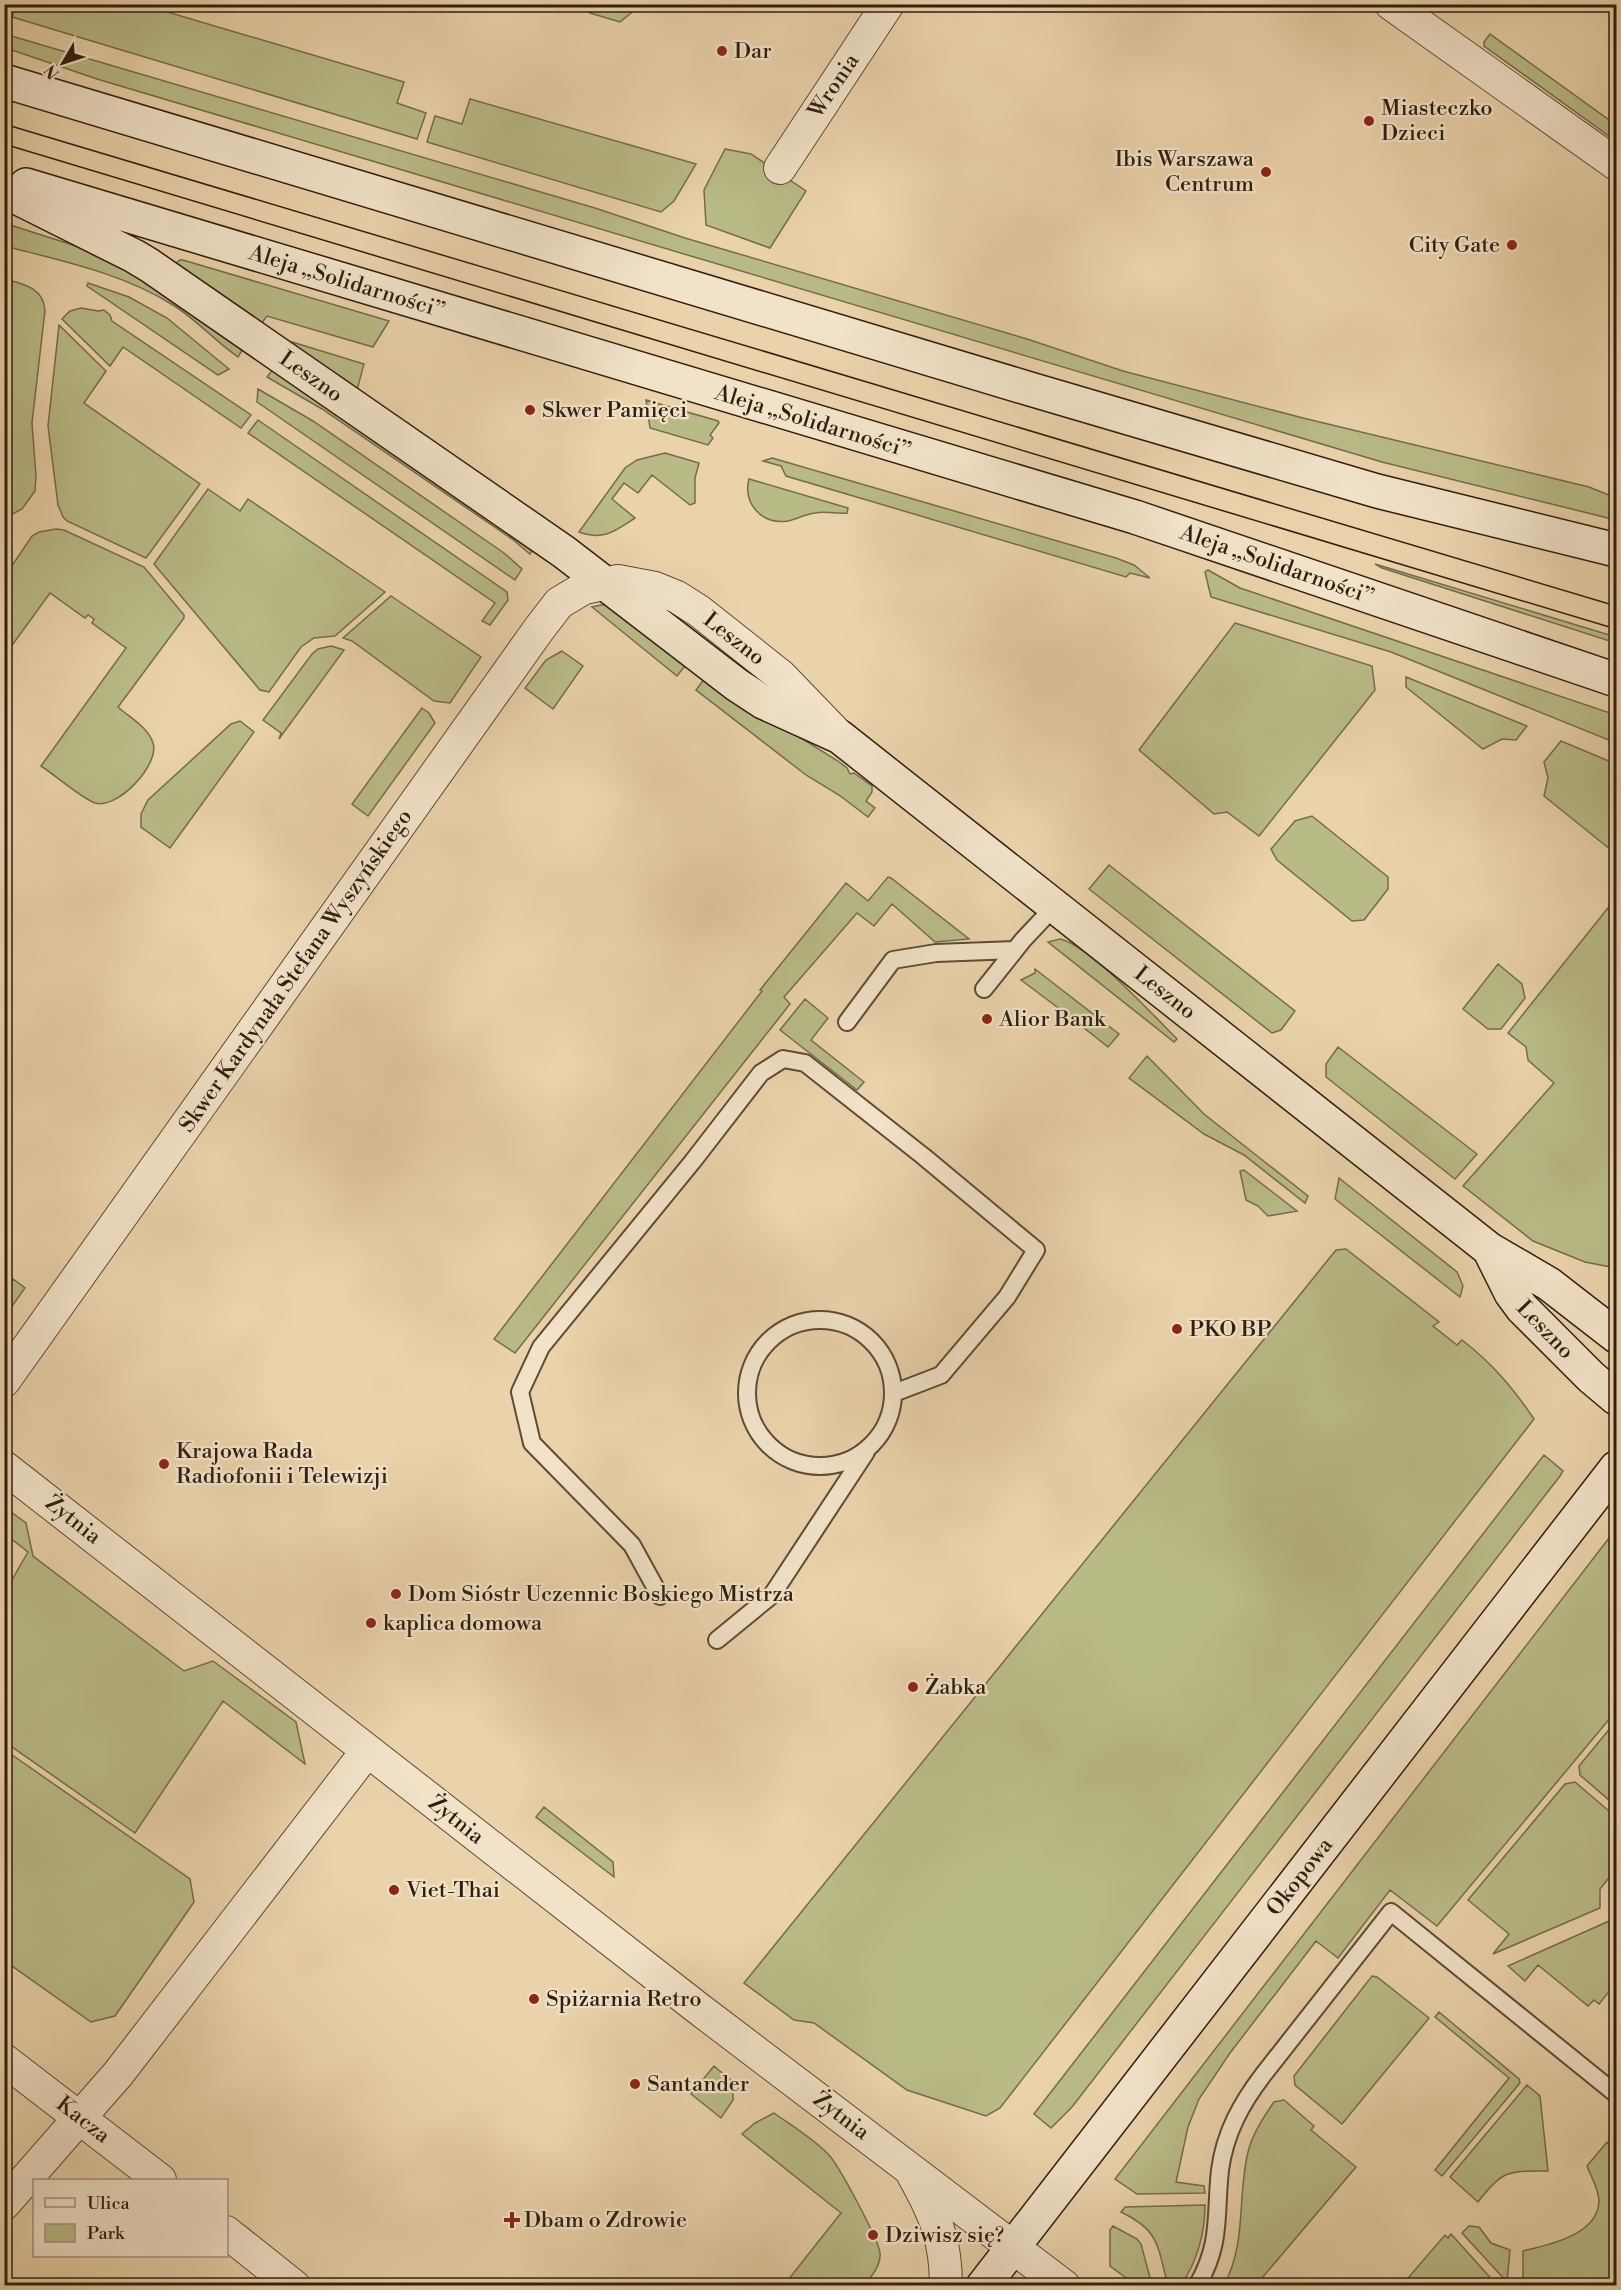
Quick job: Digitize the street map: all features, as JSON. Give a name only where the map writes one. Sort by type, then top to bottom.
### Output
[{"type":"main road","points":[[4,81],[1343,481],[1617,550]]},
{"type":"main road","name":"Aleja „Solidarności”","points":[[4,179],[1135,517],[1617,680]]},
{"type":"main road","name":"Leszno","points":[[4,191],[149,265],[537,533],[756,698],[840,737],[1489,1249],[1549,1284],[1617,1336]]},
{"type":"main road","name":"Leszno","points":[[1489,1249],[1511,1293],[1522,1308],[1591,1377],[1617,1398]]},
{"type":"main road","name":"Okopowa","points":[[983,2286],[1617,1468]]},
{"type":"street","name":"Wronia","points":[[780,168],[888,4]]},
{"type":"street","points":[[1390,4],[1617,164]]},
{"type":"street","name":"Skwer Kardynała Stefana Wyszyńskiego","points":[[4,1381],[542,624],[559,603],[573,593],[605,582]]},
{"type":"street","name":"Żytnia","points":[[4,1467],[699,2009],[1064,2286]]},
{"type":"street","points":[[4,2204],[118,2074],[367,1751]]},
{"type":"street","name":"Kacza","points":[[4,2060],[158,2179]]},
{"type":"street","name":"Żytnia","points":[[910,2169],[934,2216],[944,2246],[946,2286]]},
{"type":"street","points":[[228,2234],[294,2286]]},
{"type":"lane","points":[[984,989],[1054,906]]},
{"type":"lane","points":[[847,1022],[892,960],[936,953],[1015,950]]},
{"type":"lane","points":[[660,1596],[632,1545],[532,1443],[520,1392],[541,1347],[693,1161],[761,1073],[783,1059],[805,1063],[923,1156],[1036,1251],[1007,1297],[941,1375],[894,1393]]},
{"type":"lane","points":[[717,1640],[771,1596],[868,1449],[882,1432],[891,1413],[894,1393],[891,1372],[882,1353],[868,1337],[850,1326],[830,1319],[809,1320],[789,1326],[772,1337],[758,1353],[750,1371],[747,1391],[749,1412],[757,1431],[771,1448],[788,1460],[808,1466],[830,1466],[850,1460],[868,1449]]},
{"type":"lane","points":[[1197,2286],[1215,2244],[1220,2169],[1232,2123],[1246,2098],[1263,2075],[1391,1912],[1617,2094]]},
{"type":"green space","points":[[17,5],[144,5],[404,82],[397,103],[426,113],[417,139],[12,17]]},
{"type":"green space","points":[[583,5],[641,5],[620,22],[590,13]]},
{"type":"green space","points":[[1490,34],[1616,125],[1616,141],[1484,46]]},
{"type":"green space","points":[[8,35],[595,208],[685,238],[1027,339],[1123,371],[1303,418],[1589,487],[1616,498],[1616,520],[1382,462],[97,79],[6,48]]},
{"type":"green space","points":[[470,99],[696,164],[674,201],[661,212],[427,142],[435,116],[462,124]]},
{"type":"green space","points":[[725,149],[751,154],[806,191],[770,248],[706,225],[704,190]]},
{"type":"green space","points":[[4,223],[104,255],[244,347],[238,357],[182,311],[133,284],[91,269],[5,246]]},
{"type":"green space","points":[[180,260],[389,321],[373,347],[267,316],[261,324],[177,266],[176,263]]},
{"type":"green space","points":[[5,279],[36,291],[45,310],[32,423],[35,491],[22,509],[5,518]]},
{"type":"green space","points":[[88,283],[129,297],[167,318],[229,369],[218,375],[87,286]]},
{"type":"green space","points":[[81,308],[104,310],[110,315],[112,321],[251,415],[241,428],[123,347],[110,366],[62,319],[70,311]]},
{"type":"green space","points":[[59,325],[106,371],[84,403],[200,484],[146,558],[67,521],[58,505],[48,426]]},
{"type":"green space","points":[[292,342],[364,364],[357,390],[291,345]]},
{"type":"green space","points":[[276,365],[535,545],[530,554],[512,539],[322,409],[267,377]]},
{"type":"green space","points":[[258,389],[313,421],[504,553],[522,569],[515,580],[257,402]]},
{"type":"green space","points":[[646,400],[718,421],[719,423],[710,435],[713,438],[708,445],[650,428]]},
{"type":"green space","points":[[258,420],[507,592],[508,600],[490,625],[482,621],[495,603],[248,433]]},
{"type":"green space","points":[[665,453],[699,463],[695,478],[695,503],[690,505],[652,475],[638,493],[624,483],[612,499],[635,518],[615,531],[602,535],[588,535],[579,532],[625,468],[637,460]]},
{"type":"green space","points":[[772,458],[1116,558],[1134,565],[1150,578],[1130,573],[1126,577],[786,476],[781,466],[763,461]]},
{"type":"green space","points":[[749,479],[848,508],[847,513],[823,512],[788,521],[770,520],[762,516],[752,504],[748,488]]},
{"type":"green space","points":[[208,489],[240,511],[248,499],[385,592],[335,636],[314,638],[301,647],[269,692],[260,690],[154,564]]},
{"type":"green space","points":[[64,530],[144,567],[184,615],[118,707],[143,727],[151,737],[153,752],[150,763],[135,784],[125,793],[104,803],[89,800],[41,766],[126,648],[92,623],[94,619],[88,615],[85,618],[50,593],[5,655],[5,576],[32,536],[39,532]]},
{"type":"green space","points":[[1375,564],[1616,637],[1616,643],[1382,568]]},
{"type":"green space","points":[[1208,570],[1240,588],[1616,715],[1616,743],[1391,652],[1211,597],[1205,572]]},
{"type":"green space","points":[[391,596],[481,657],[450,703],[434,701],[352,641],[343,638]]},
{"type":"green space","points":[[614,605],[689,661],[677,676],[592,607]]},
{"type":"green space","points":[[1235,623],[1372,666],[1375,690],[1259,836],[1227,812],[1214,814],[1139,750]]},
{"type":"green space","points":[[331,646],[344,650],[279,739],[281,733],[263,720],[312,654],[318,649]]},
{"type":"green space","points":[[562,651],[583,666],[553,709],[525,688],[546,660]]},
{"type":"green space","points":[[707,675],[759,712],[838,761],[847,768],[850,774],[854,773],[872,786],[872,792],[866,801],[875,808],[868,817],[839,795],[806,775],[696,690]]},
{"type":"green space","points":[[1406,677],[1527,726],[1516,740],[1502,739],[1483,749],[1406,687]]},
{"type":"green space","points":[[422,708],[429,713],[435,723],[368,816],[352,804]]},
{"type":"green space","points":[[240,721],[254,732],[170,848],[141,827],[141,814],[148,800],[231,724]]},
{"type":"green space","points":[[1561,741],[1616,764],[1616,854],[1544,796],[1548,778],[1544,762]]},
{"type":"green space","points":[[1312,816],[1388,877],[1388,889],[1364,920],[1352,921],[1277,860],[1271,849],[1295,821]]},
{"type":"green space","points":[[1109,865],[1295,1011],[1281,1030],[1272,1033],[1089,889]]},
{"type":"green space","points":[[888,877],[969,939],[935,942],[892,904],[874,926],[857,913],[784,997],[790,1004],[515,1353],[494,1339],[762,991],[760,990],[846,883],[868,901]]},
{"type":"green space","points":[[1616,898],[1616,1268],[1585,1262],[1533,1241],[1463,1186],[1554,1083],[1528,1060],[1526,1047],[1508,1033]]},
{"type":"green space","points":[[1060,939],[1072,944],[1104,967],[1177,1039],[1174,1042],[1048,942]]},
{"type":"green space","points":[[1498,964],[1522,984],[1525,998],[1501,1029],[1488,1029],[1463,1009]]},
{"type":"green space","points":[[1035,969],[1119,1034],[1108,1047],[1079,1024],[1076,1026],[1068,1019],[1069,1016],[1021,980],[1035,973]]},
{"type":"green space","points":[[805,999],[828,1018],[811,1040],[864,1082],[857,1090],[780,1030]]},
{"type":"green space","points":[[1338,1047],[1477,1154],[1455,1179],[1326,1077],[1326,1064]]},
{"type":"green space","points":[[1147,1056],[1204,1114],[1308,1196],[1305,1203],[1244,1155],[1204,1134],[1129,1078]]},
{"type":"green space","points":[[1244,1170],[1297,1211],[1268,1216],[1258,1206],[1246,1200],[1240,1171]]},
{"type":"green space","points":[[1339,1178],[1457,1272],[1463,1286],[1460,1297],[1335,1199]]},
{"type":"green space","points":[[1346,1249],[1439,1322],[1433,1326],[1457,1345],[1462,1340],[1483,1358],[1510,1386],[1534,1419],[1000,2108],[986,2116],[907,2090],[814,2023],[794,2020],[744,1983],[1336,1250]]},
{"type":"green space","points":[[13,1279],[25,1288],[5,1316],[5,1290]]},
{"type":"green space","points":[[1544,1455],[1563,1471],[1560,1476],[1072,2107],[1051,2128],[1034,2114]]},
{"type":"green space","points":[[4,1507],[26,1523],[33,1556],[184,1671],[213,1661],[296,1722],[305,1764],[223,1701],[135,1833],[5,1742],[5,1592],[28,1552],[5,1534]]},
{"type":"green space","points":[[1616,1529],[1616,1711],[1437,1926],[1390,1890],[1338,1958],[1316,1941],[1230,2053],[1199,2099],[1188,2127],[1176,2182],[1204,2186],[1205,2193],[1137,2194],[1115,2179]]},
{"type":"green space","points":[[1616,1721],[1616,1806],[1580,1775],[1579,1766]]},
{"type":"green space","points":[[5,1750],[190,1879],[194,1902],[115,2016],[91,2022],[5,1961]]},
{"type":"green space","points":[[1575,1782],[1616,1817],[1616,1869],[1600,1889],[1600,1908],[1493,1954],[1509,1934],[1468,1900],[1565,1784]]},
{"type":"green space","points":[[544,1807],[613,1862],[614,1877],[536,1817]]},
{"type":"green space","points":[[1616,1918],[1616,1983],[1599,2004],[1594,2000],[1588,2006],[1538,1965],[1525,1981],[1508,1966]]},
{"type":"green space","points":[[1372,1976],[1377,1977],[1429,2018],[1342,2124],[1295,2085],[1294,2076]]},
{"type":"green space","points":[[1439,2012],[1519,2079],[1520,2083],[1442,2176],[1435,2170],[1509,2078],[1435,2017]]},
{"type":"green space","points":[[714,2066],[733,2082],[733,2100],[721,2118],[691,2094]]},
{"type":"green space","points":[[1527,2085],[1540,2096],[1548,2171],[1508,2174],[1494,2183],[1478,2202],[1450,2177]]},
{"type":"green space","points":[[1284,2100],[1314,2126],[1311,2130],[1356,2167],[1256,2285],[1224,2285],[1236,2253],[1245,2169],[1250,2145],[1274,2102]]},
{"type":"green space","points":[[774,2113],[810,2138],[829,2155],[858,2203],[880,2253],[877,2267],[864,2285],[784,2285],[841,2213],[742,2134],[755,2123]]},
{"type":"green space","points":[[1607,2142],[1616,2151],[1616,2285],[1523,2285],[1523,2251],[1570,2237],[1590,2222],[1597,2213],[1599,2197],[1587,2166]]},
{"type":"green space","points":[[1205,2205],[1202,2237],[1192,2267],[1181,2285],[1168,2285],[1159,2250],[1151,2233],[1121,2212],[1125,2207]]},
{"type":"green space","points":[[1113,2226],[1137,2239],[1141,2244],[1152,2285],[1136,2285],[1110,2266],[1110,2230]]},
{"type":"green space","points":[[1469,2226],[1479,2227],[1491,2243],[1510,2250],[1507,2282],[1462,2233]]},
{"type":"green space","points":[[1451,2234],[1497,2285],[1402,2285],[1445,2235],[1448,2238]]},
{"type":"tram line","points":[[4,124],[1616,606]]},
{"type":"tram line","points":[[4,144],[1616,629]]},
{"type":"place","name":"Dar","points":[[722,51]]},
{"type":"place","name":"Miasteczko Dzieci","points":[[1369,121]]},
{"type":"place","name":"Ibis Warszawa Centrum","points":[[1266,172]]},
{"type":"place","name":"City Gate","points":[[1512,245]]},
{"type":"place","name":"Skwer Pamięci","points":[[530,410]]},
{"type":"place","name":"Alior Bank","points":[[987,1019]]},
{"type":"place","name":"PKO BP","points":[[1177,1329]]},
{"type":"place","name":"Krajowa Rada Radiofonii i Telewizji","points":[[164,1464]]},
{"type":"place","name":"Dom Sióstr Uczennic Boskiego Mistrza","points":[[396,1594]]},
{"type":"place","name":"kaplica domowa","points":[[371,1623]]},
{"type":"place","name":"Żabka","points":[[913,1687]]},
{"type":"place","name":"Viet-Thai","points":[[394,1890]]},
{"type":"place","name":"Spiżarnia Retro","points":[[534,1999]]},
{"type":"place","name":"Santander","points":[[635,2084]]},
{"type":"place","name":"Dbam o Zdrowie","points":[[512,2220]]},
{"type":"place","name":"Dziwisz się?","points":[[873,2235]]}]
